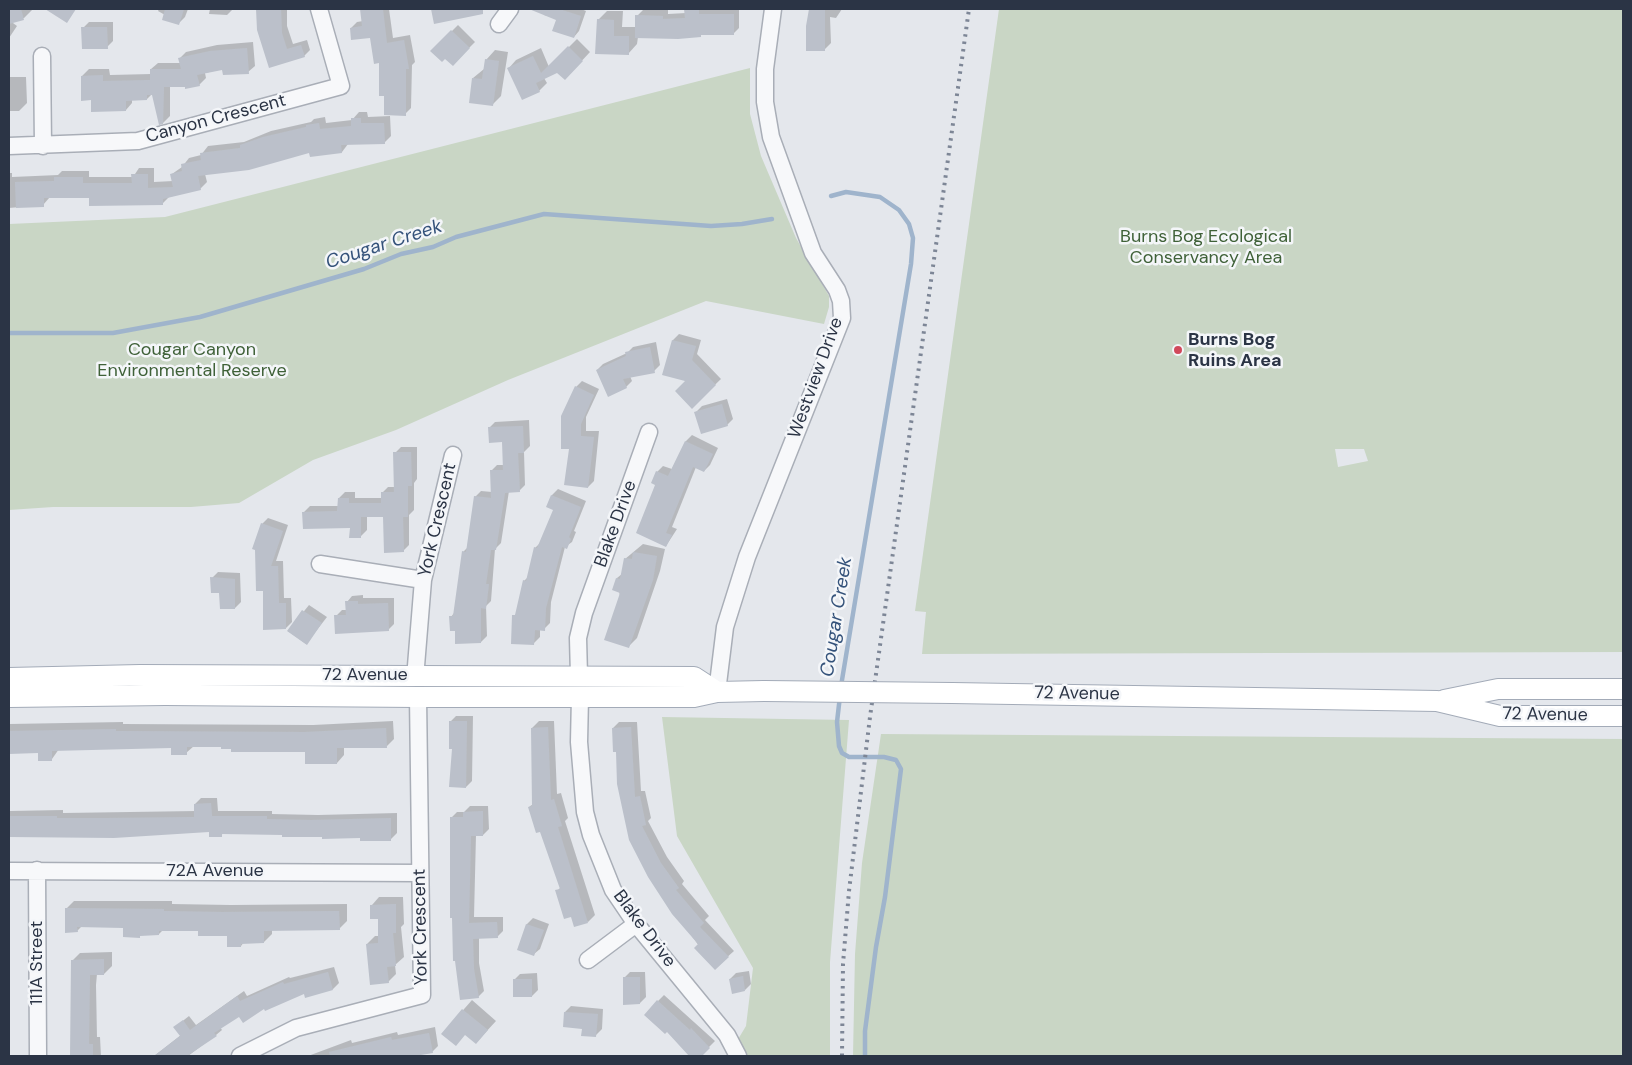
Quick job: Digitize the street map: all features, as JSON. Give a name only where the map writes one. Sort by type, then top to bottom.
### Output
[{"type":"main road","name":"72 Avenue","points":[[9,678],[140,674],[694,677],[717,692]]},
{"type":"main road","name":"72 Avenue","points":[[9,697],[165,695],[580,697],[694,696],[717,692],[764,691],[1437,701],[1498,689],[1623,690]]},
{"type":"main road","name":"72 Avenue","points":[[1437,701],[1500,716],[1623,716]]},
{"type":"street","name":"Canyon Crescent","points":[[9,146],[43,146],[138,140],[341,86],[318,9]]},
{"type":"street","points":[[499,24],[510,9]]},
{"type":"street","name":"Westview Drive","points":[[717,692],[726,628],[747,557],[842,318],[841,301],[837,290],[813,253],[771,137],[765,102],[765,69],[773,9]]},
{"type":"street","points":[[42,56],[43,146]]},
{"type":"street","name":"Blake Drive","points":[[579,676],[578,638],[584,613],[649,432]]},
{"type":"street","name":"York Crescent","points":[[418,676],[416,666],[423,580],[454,455]]},
{"type":"street","points":[[320,564],[423,580]]},
{"type":"street","name":"York Crescent","points":[[240,1056],[296,1028],[422,994],[418,697]]},
{"type":"street","name":"Blake Drive","points":[[580,697],[579,742],[585,812],[591,835],[613,890],[636,924],[727,1035],[738,1056]]},
{"type":"street","name":"111A Street","points":[[37,870],[38,1056]]},
{"type":"street","name":"72A Avenue","points":[[9,871],[420,873]]},
{"type":"street","points":[[588,960],[636,924]]},
{"type":"green space","name":"Burns Bog Ecological Conservancy Area","points":[[999,9],[1623,9],[1623,652],[922,654],[926,612],[915,611]],"holes":[[[1335,449],[1364,449],[1368,461],[1338,467]]]},
{"type":"green space","name":"Cougar Canyon Environmental Reserve","points":[[750,68],[750,114],[761,156],[796,238],[829,296],[829,307],[824,324],[706,301],[508,380],[396,430],[313,460],[239,503],[191,507],[53,507],[9,510],[9,224],[165,217]]},
{"type":"green space","points":[[662,717],[849,720],[830,962],[830,1056],[728,1056],[746,1026],[753,968],[677,836]]},
{"type":"green space","points":[[881,734],[1623,739],[1623,1056],[853,1056],[855,954],[862,863]]},
{"type":"building","points":[[9,9],[21,9],[24,20],[9,24]]},
{"type":"building","points":[[45,9],[76,9],[67,23]]},
{"type":"building","points":[[165,9],[184,9],[179,25],[162,20]]},
{"type":"building","points":[[256,9],[281,9],[282,33],[287,49],[301,45],[305,57],[269,68],[257,30]]},
{"type":"building","points":[[360,9],[383,9],[387,43],[404,40],[409,69],[406,69],[406,116],[384,115],[384,96],[379,96],[379,63],[374,64],[370,38],[351,40],[350,28],[362,26]]},
{"type":"building","points":[[431,9],[483,9],[483,14],[434,24]]},
{"type":"building","points":[[529,9],[559,9],[581,16],[574,38],[552,31],[556,20]]},
{"type":"building","points":[[684,9],[699,9],[699,14],[734,14],[734,35],[701,35],[701,37],[678,39],[635,38],[635,15],[663,16],[663,19],[685,18]]},
{"type":"building","points":[[809,9],[825,9],[825,51],[806,51],[806,26]]},
{"type":"building","points":[[597,19],[614,20],[614,36],[629,36],[629,55],[595,54]]},
{"type":"building","points":[[81,27],[107,27],[108,49],[82,49]]},
{"type":"building","points":[[451,30],[470,48],[453,66],[445,59],[442,62],[430,51]]},
{"type":"building","points":[[568,46],[583,61],[565,80],[557,73],[536,83],[540,92],[522,100],[507,68],[533,56],[541,73]]},
{"type":"building","points":[[247,48],[249,74],[223,75],[222,70],[197,75],[200,86],[185,89],[185,87],[164,87],[163,124],[159,125],[152,95],[147,95],[147,100],[126,101],[126,111],[91,112],[91,100],[81,101],[81,76],[103,75],[103,81],[150,80],[150,69],[181,69],[178,58],[210,51]]},
{"type":"building","points":[[485,59],[499,61],[493,106],[469,103],[472,78],[482,79]]},
{"type":"building","points":[[351,118],[361,118],[361,123],[384,123],[385,144],[341,145],[342,153],[310,157],[309,153],[249,170],[198,176],[201,190],[163,199],[163,205],[89,206],[89,198],[44,198],[44,207],[16,208],[15,182],[54,181],[54,177],[83,177],[83,183],[132,183],[131,174],[148,174],[148,188],[173,187],[170,174],[182,171],[181,164],[201,160],[200,153],[240,148],[240,145],[263,137],[306,127],[306,125],[319,123],[320,129],[351,126]]},
{"type":"building","points":[[672,340],[696,346],[692,360],[716,385],[692,409],[675,391],[685,381],[662,375]]},
{"type":"building","points":[[650,347],[655,373],[623,379],[627,388],[608,397],[596,370],[626,356],[625,352]]},
{"type":"building","points":[[575,386],[594,395],[581,424],[581,436],[594,437],[588,488],[564,485],[569,449],[561,449],[561,416]]},
{"type":"building","points":[[722,404],[728,426],[701,434],[694,412]]},
{"type":"building","points":[[523,426],[524,453],[518,453],[520,492],[505,493],[496,550],[491,550],[486,584],[489,584],[486,609],[481,608],[481,643],[455,644],[455,631],[450,631],[449,616],[453,616],[462,551],[466,552],[474,496],[491,498],[490,470],[503,470],[502,442],[489,443],[488,427]]},
{"type":"building","points":[[685,441],[713,454],[704,472],[693,467],[666,533],[672,535],[666,547],[636,533],[655,485],[651,483],[656,471],[668,476]]},
{"type":"building","points":[[393,452],[411,452],[412,486],[408,486],[408,517],[403,517],[404,552],[384,553],[383,517],[361,517],[361,538],[349,538],[350,528],[303,529],[302,512],[337,511],[338,498],[349,498],[349,503],[381,503],[381,492],[394,492]]},
{"type":"building","points":[[551,495],[581,507],[569,537],[571,539],[567,549],[562,547],[546,608],[545,631],[535,630],[534,645],[511,644],[512,615],[515,615],[523,580],[526,581],[534,547],[537,548],[553,510],[546,507]]},
{"type":"building","points":[[261,523],[283,531],[271,566],[278,566],[279,603],[286,603],[286,629],[263,630],[263,591],[256,591],[255,550],[252,549]]},
{"type":"building","points":[[633,552],[657,556],[653,580],[629,648],[604,640],[620,593],[612,590],[616,578],[620,579],[624,558],[632,559]]},
{"type":"building","points":[[210,577],[235,579],[235,609],[220,609],[219,593],[211,593]]},
{"type":"building","points":[[345,601],[358,601],[358,604],[388,603],[389,631],[335,634],[334,615],[346,615]]},
{"type":"building","points":[[302,610],[322,623],[307,645],[287,631]]},
{"type":"building","points":[[449,721],[467,721],[466,788],[449,787],[452,749],[449,749]]},
{"type":"building","points":[[548,727],[551,800],[554,799],[562,826],[558,827],[588,923],[574,927],[571,917],[564,919],[555,890],[560,889],[540,832],[536,833],[528,807],[532,806],[531,728]]},
{"type":"building","points":[[631,727],[635,797],[640,796],[646,825],[642,826],[661,863],[679,888],[676,890],[704,923],[700,927],[729,957],[715,970],[694,948],[698,944],[672,914],[648,877],[629,840],[617,784],[616,752],[613,752],[612,728]]},
{"type":"building","points":[[386,728],[387,748],[337,748],[337,764],[305,764],[305,752],[231,752],[231,749],[221,749],[221,747],[187,747],[187,755],[171,755],[171,748],[52,751],[52,761],[38,761],[38,753],[9,754],[9,731],[116,729],[116,731],[305,732]]},
{"type":"building","points":[[211,803],[212,816],[267,816],[267,819],[311,820],[391,818],[391,841],[360,841],[360,838],[282,837],[282,835],[222,834],[222,837],[209,837],[209,832],[114,838],[9,837],[9,816],[57,816],[57,818],[194,817],[194,804]]},
{"type":"building","points":[[483,811],[483,836],[471,836],[469,923],[497,922],[498,938],[473,939],[474,969],[479,998],[460,1000],[455,961],[453,961],[452,918],[450,918],[450,817],[463,817],[463,812]]},
{"type":"building","points":[[396,904],[396,933],[393,933],[396,966],[387,967],[389,983],[370,985],[366,944],[378,943],[378,919],[370,919],[370,905]]},
{"type":"building","points":[[65,908],[164,909],[164,911],[223,912],[339,911],[340,930],[264,931],[264,943],[241,944],[241,947],[227,947],[227,936],[198,936],[198,931],[159,931],[159,935],[140,936],[140,938],[123,937],[123,928],[77,927],[78,932],[65,933]]},
{"type":"building","points":[[526,924],[544,930],[534,956],[517,950]]},
{"type":"building","points":[[104,959],[104,975],[90,975],[89,1044],[93,1044],[93,1056],[70,1056],[71,960]]},
{"type":"building","points":[[328,972],[333,990],[305,998],[304,994],[265,1011],[264,1009],[243,1023],[239,1017],[214,1033],[217,1036],[187,1056],[154,1056],[180,1036],[173,1027],[183,1020],[190,1030],[237,996],[240,1001],[283,982],[284,984]]},
{"type":"building","points":[[743,976],[745,991],[732,994],[729,979]]},
{"type":"building","points":[[623,977],[640,977],[640,1004],[623,1005]]},
{"type":"building","points":[[513,979],[532,979],[532,997],[513,997]]},
{"type":"building","points":[[657,1000],[690,1030],[691,1028],[710,1048],[702,1056],[689,1056],[667,1032],[665,1034],[644,1015]]},
{"type":"building","points":[[462,1009],[488,1030],[476,1044],[465,1035],[456,1046],[441,1034]]},
{"type":"building","points":[[564,1012],[598,1014],[596,1037],[581,1036],[582,1029],[563,1027]]},
{"type":"building","points":[[429,1033],[433,1053],[415,1056],[330,1056],[329,1052],[391,1037],[392,1040]]},
{"type":"waterway","name":"Cougar Creek","points":[[831,196],[846,192],[880,197],[899,210],[909,224],[913,238],[911,264],[841,686]]},
{"type":"waterway","name":"Cougar Creek","points":[[9,333],[113,333],[200,317],[364,269],[401,254],[433,247],[456,237],[544,214],[711,226],[742,224],[772,219]]},
{"type":"waterway","name":"Cougar Creek","points":[[840,696],[837,722],[839,746],[842,753],[849,757],[884,757],[896,760],[901,769],[885,897],[876,947],[865,1031],[865,1056]]},
{"type":"railway","points":[[842,1056],[843,964],[849,891],[870,717],[969,9]]},
{"type":"place","name":"Burns Bog Ruins Area","points":[[1178,350]]}]
